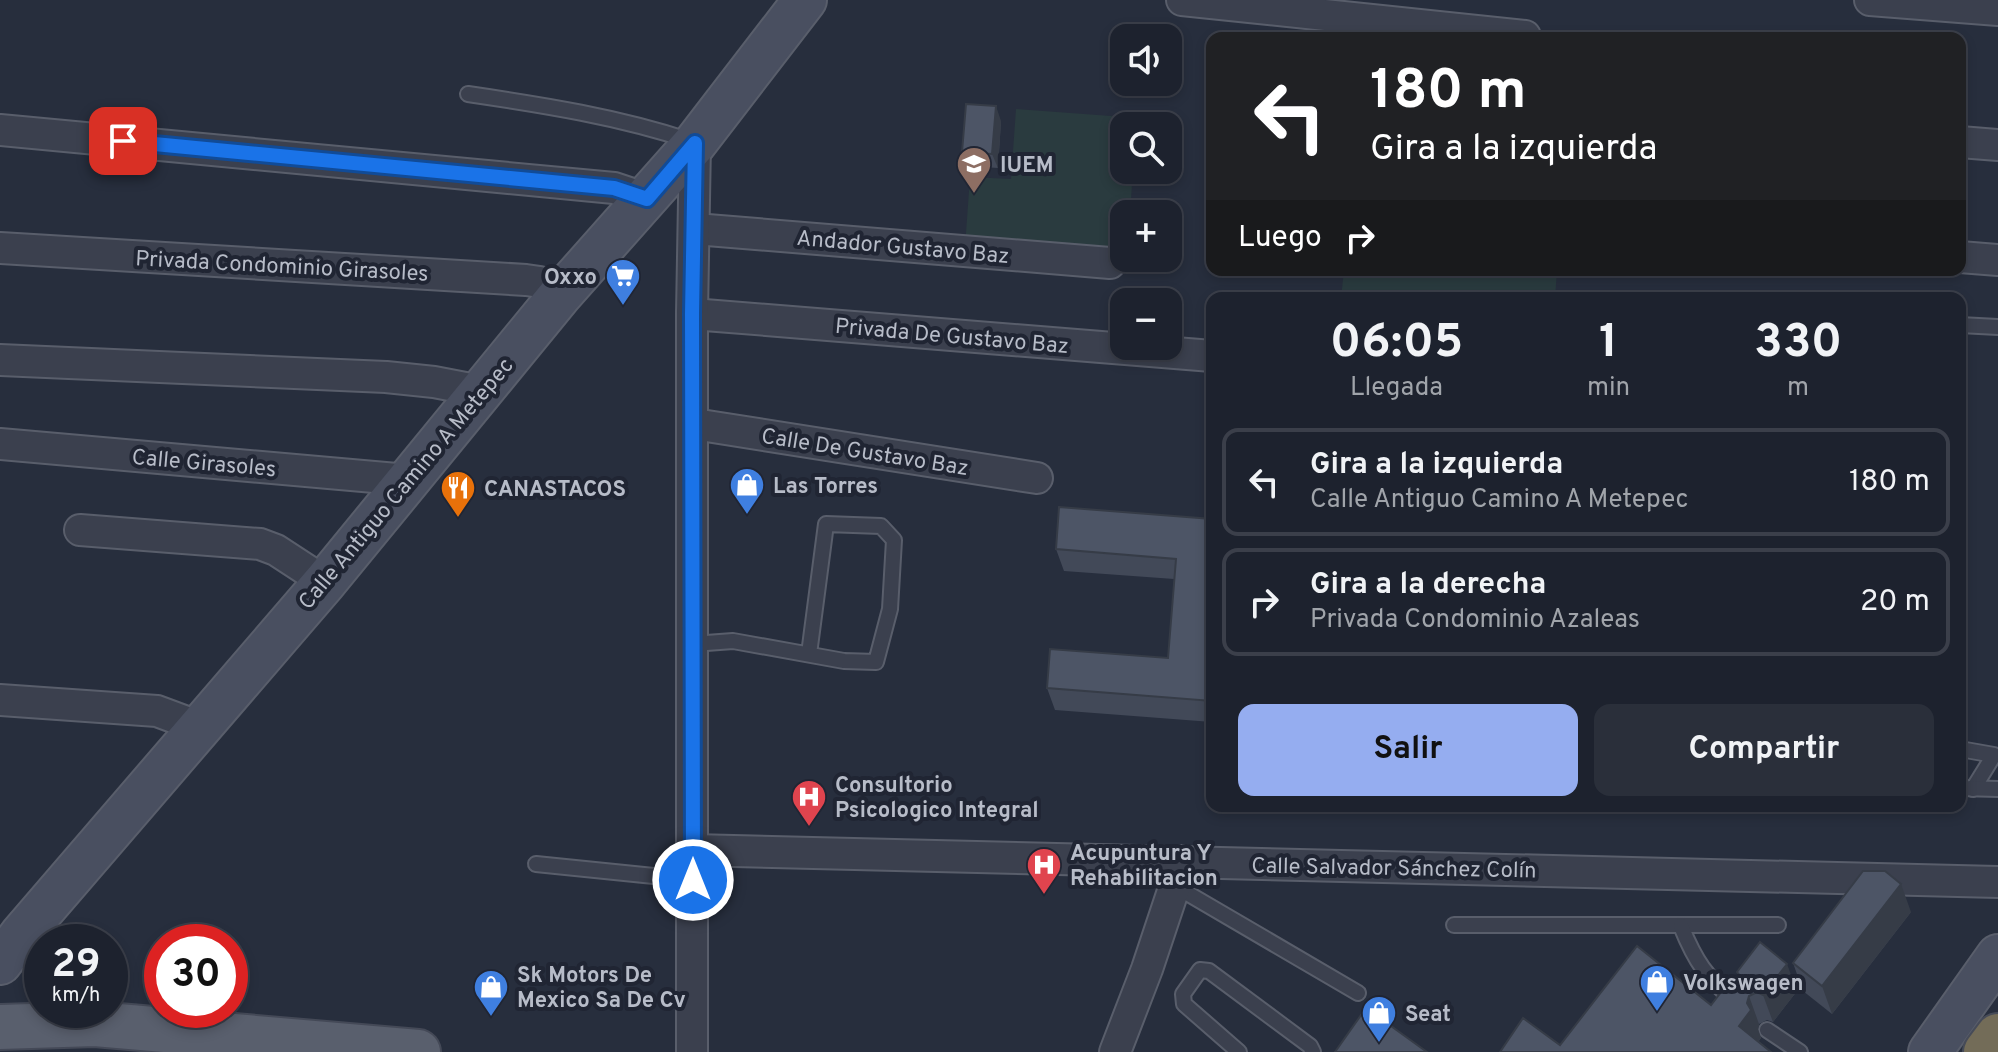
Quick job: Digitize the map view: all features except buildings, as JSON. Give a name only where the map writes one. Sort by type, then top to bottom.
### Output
[{"type":"highway","points":[[1986,1052],[1998,1036]]},
{"type":"main road","points":[[0,1027],[95,1024],[418,1052]]},
{"type":"street","name":"Calle Antiguo Camino A Metepec","points":[[7,942],[325,582],[561,294],[695,143],[805,0]]},
{"type":"street","points":[[1182,0],[1487,32]]},
{"type":"street","points":[[1870,0],[1998,10]]},
{"type":"street","points":[[0,130],[614,188],[647,199]]},
{"type":"street","points":[[1966,142],[1998,145]]},
{"type":"street","points":[[692,1052],[692,314],[695,143]]},
{"type":"street","name":"Andador Gustavo Baz","points":[[695,229],[1110,263]]},
{"type":"street","name":"Privada Condominio Girasoles","points":[[0,248],[526,280],[540,282],[561,294]]},
{"type":"street","points":[[1966,257],[1998,260]]},
{"type":"street","name":"Privada De Gustavo Baz","points":[[692,314],[1206,356]]},
{"type":"street","points":[[0,360],[386,377],[481,391]]},
{"type":"street","name":"Calle De Gustavo Baz","points":[[694,424],[1037,478]]},
{"type":"street","name":"Calle Girasoles","points":[[0,444],[408,480]]},
{"type":"street","points":[[80,530],[260,544],[276,550],[325,582]]},
{"type":"street","points":[[0,700],[157,711],[200,727]]},
{"type":"street","name":"Calle Salvador Sánchez Colín","points":[[693,865],[1179,874],[1998,882]]},
{"type":"street","points":[[1115,1052],[1179,874]]},
{"type":"street","points":[[1930,1052],[1998,956]]},
{"type":"lane","points":[[468,94],[551,107],[664,132],[695,143]]},
{"type":"lane","points":[[1966,325],[1998,327]]},
{"type":"lane","points":[[693,644],[733,641],[844,661],[876,662],[890,609],[894,540],[881,526],[826,524],[809,654]]},
{"type":"lane","points":[[1966,750],[1994,755],[1967,788]]},
{"type":"lane","points":[[1967,788],[1998,789]]},
{"type":"lane","points":[[536,864],[693,865]]},
{"type":"lane","points":[[1179,874],[1358,993]]},
{"type":"lane","points":[[1454,925],[1778,925]]},
{"type":"lane","points":[[1681,926],[1696,961],[1713,982],[1741,1007]]},
{"type":"lane","points":[[1239,1052],[1184,1004],[1183,994],[1200,970],[1209,971],[1310,1046],[1313,1052]]},
{"type":"lane","points":[[1767,1030],[1800,1052]]},
{"type":"shaded area","points":[[1016,109],[1110,116],[1110,184],[1132,184],[1131,200],[1110,200],[1110,257],[965,247],[970,177],[1011,179]]},
{"type":"shaded area","points":[[1343,276],[1557,276],[1555,292],[1342,292]]},
{"type":"place","name":"IUEM","points":[[974,195]]},
{"type":"place","name":"Oxxo","points":[[623,307]]},
{"type":"place","name":"Las Torres","points":[[747,516]]},
{"type":"place","name":"CANASTACOS","points":[[458,519]]},
{"type":"place","name":"Consultorio Psicologico Integral","points":[[809,828]]},
{"type":"place","name":"Acupuntura Y Rehabilitacion","points":[[1044,896]]},
{"type":"place","name":"Volkswagen","points":[[1657,1013]]},
{"type":"place","name":"Sk Motors De Mexico Sa De Cv","points":[[491,1018]]},
{"type":"place","name":"Seat","points":[[1379,1044]]},
{"type":"route","points":[[123,141],[614,188],[647,199],[695,143],[692,314],[693,880]]}]
